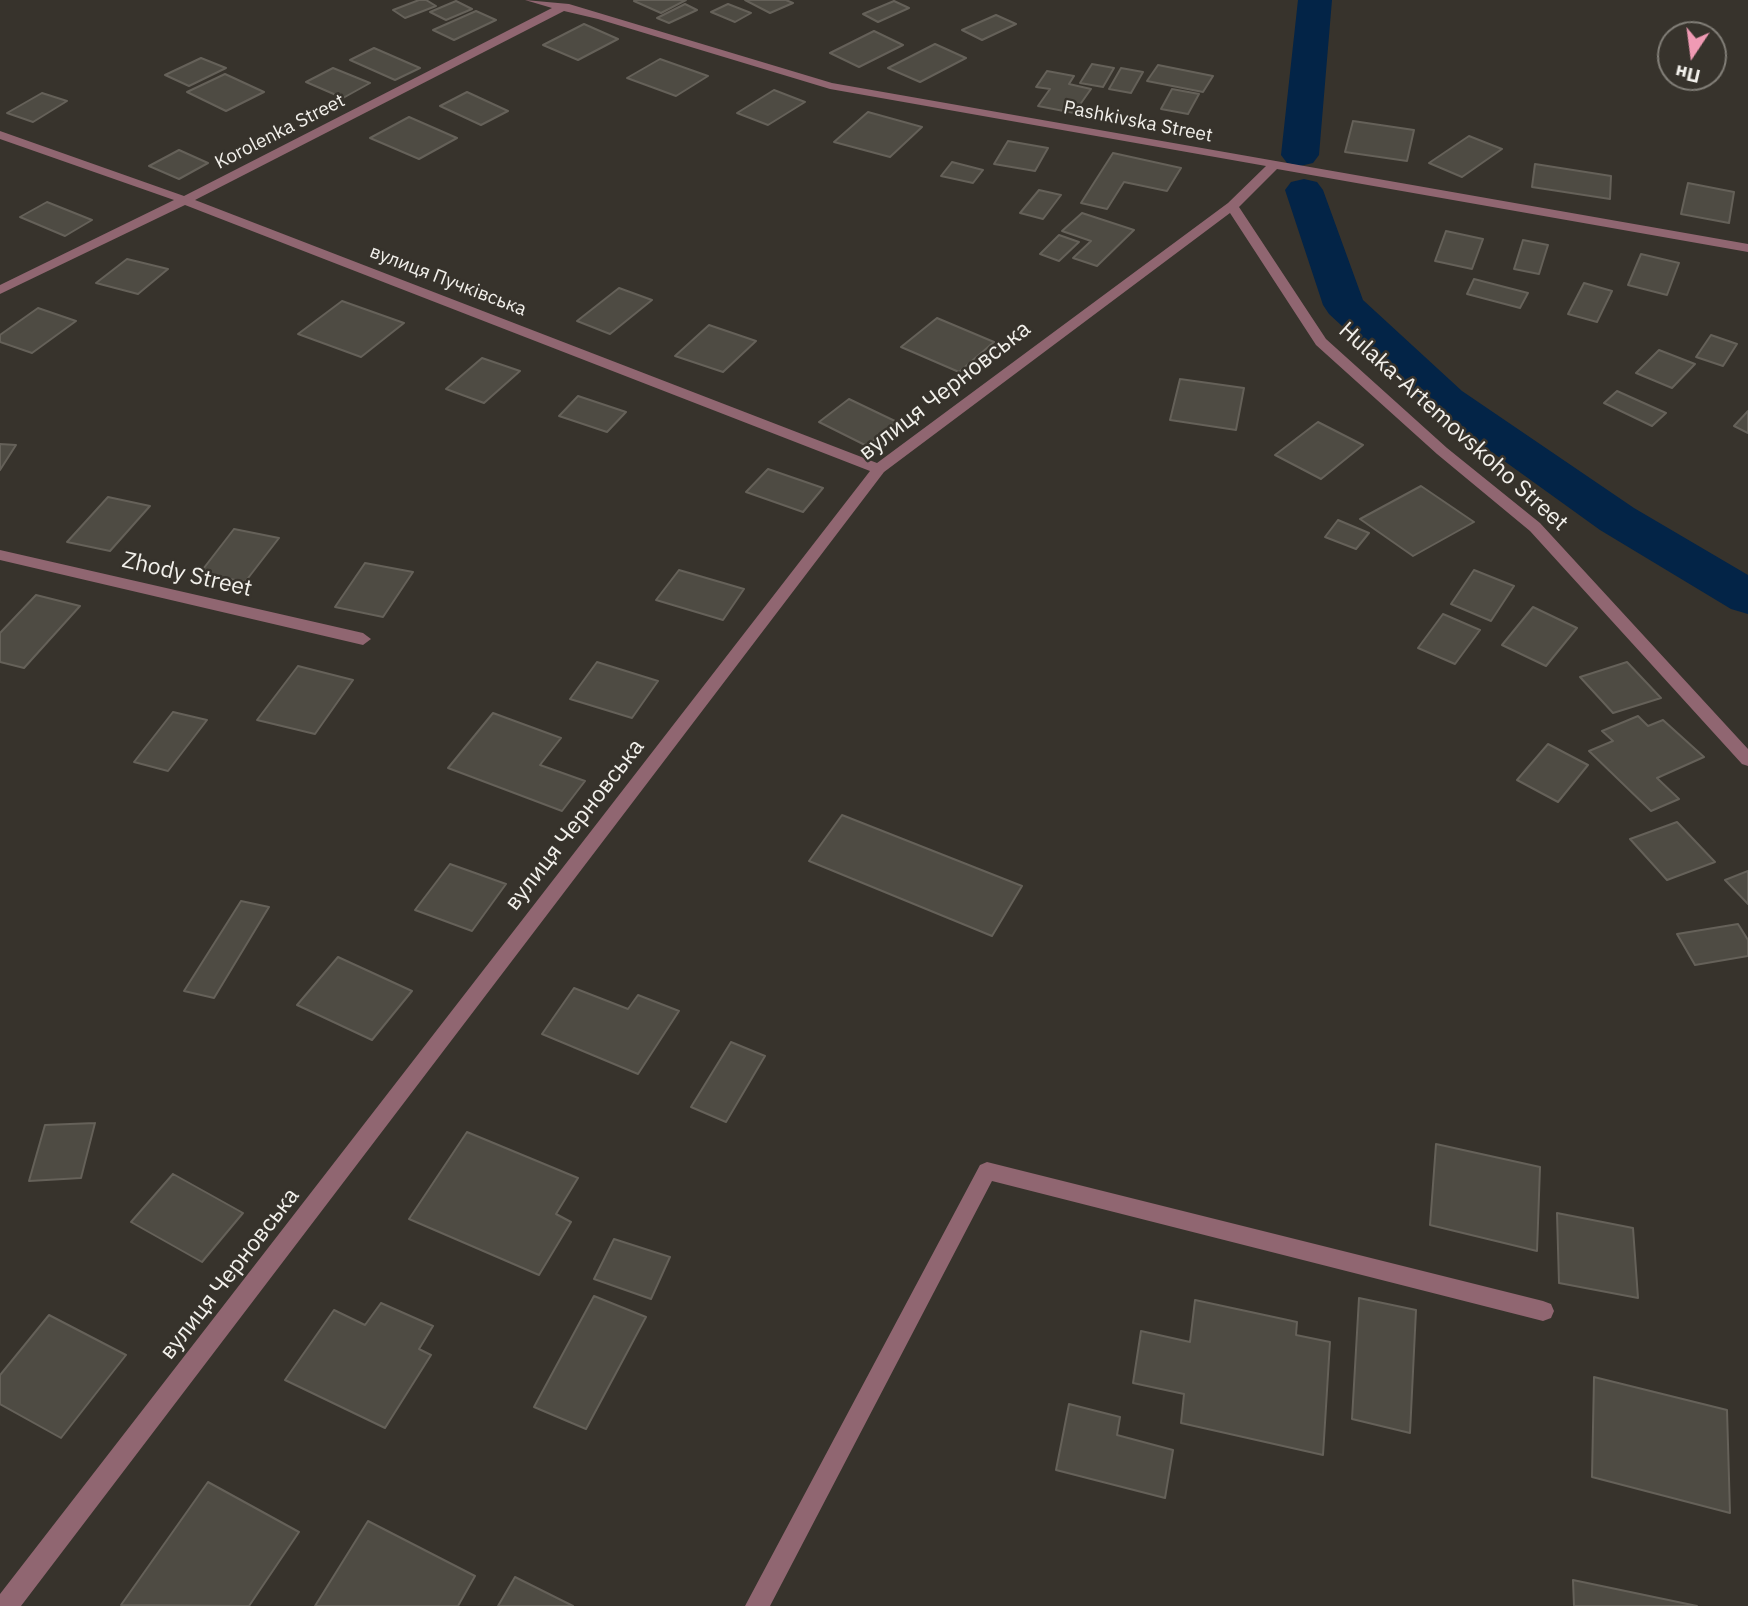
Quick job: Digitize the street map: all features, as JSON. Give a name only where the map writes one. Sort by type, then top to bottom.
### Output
[{"type":"street","name":"Pashkivska Street","points":[[530,0],[601,16],[830,86],[1748,248]]},
{"type":"street","name":"Korolenka Street","points":[[0,290],[185,200],[573,0]]},
{"type":"street","name":"вулиця Пучківська","points":[[0,135],[185,200],[879,469]]},
{"type":"street","name":"вулиця Черновська","points":[[6,1606],[879,469],[1232,205],[1274,165]]},
{"type":"street","name":"Hulaka-Artemovskoho Street","points":[[1232,205],[1321,342],[1442,451],[1535,527],[1748,760]]},
{"type":"street","name":"Zhody Street","points":[[0,555],[363,639]]},
{"type":"street","points":[[757,1606],[987,1171],[1542,1311]]},
{"type":"building","points":[[426,0],[436,6],[405,18],[393,10]]},
{"type":"building","points":[[686,0],[661,13],[634,1]]},
{"type":"building","points":[[745,0],[786,0],[793,3],[770,13]]},
{"type":"building","points":[[456,1],[472,9],[446,20],[430,12]]},
{"type":"building","points":[[894,1],[909,8],[878,22],[863,14]]},
{"type":"building","points":[[685,4],[697,10],[669,23],[657,18]]},
{"type":"building","points":[[728,4],[751,13],[735,22],[711,12]]},
{"type":"building","points":[[476,11],[496,20],[454,40],[433,30]]},
{"type":"building","points":[[996,15],[1016,24],[982,40],[962,30]]},
{"type":"building","points":[[584,24],[618,39],[578,60],[543,45]]},
{"type":"building","points":[[874,31],[903,45],[859,67],[830,53]]},
{"type":"building","points":[[935,44],[966,58],[920,82],[888,68]]},
{"type":"building","points":[[374,48],[420,68],[395,80],[350,60]]},
{"type":"building","points":[[201,58],[226,68],[189,86],[165,75]]},
{"type":"building","points":[[660,59],[708,76],[676,96],[627,78]]},
{"type":"building","points":[[1092,64],[1114,68],[1103,87],[1080,83]]},
{"type":"building","points":[[1158,65],[1213,76],[1203,92],[1147,81]]},
{"type":"building","points":[[333,68],[370,83],[343,98],[306,82]]},
{"type":"building","points":[[1121,68],[1143,72],[1131,93],[1109,89]]},
{"type":"building","points":[[1047,71],[1074,76],[1069,84],[1091,89],[1074,113],[1038,106],[1050,89],[1036,87]]},
{"type":"building","points":[[225,74],[264,92],[226,111],[187,92]]},
{"type":"building","points":[[1172,89],[1199,94],[1188,114],[1161,109]]},
{"type":"building","points":[[774,90],[805,102],[768,125],[737,113]]},
{"type":"building","points":[[467,92],[508,111],[481,125],[440,106]]},
{"type":"building","points":[[42,93],[67,101],[33,122],[7,113]]},
{"type":"building","points":[[868,112],[922,127],[890,157],[834,142]]},
{"type":"building","points":[[409,117],[457,138],[419,159],[370,138]]},
{"type":"building","points":[[1353,121],[1414,130],[1407,161],[1345,152]]},
{"type":"building","points":[[1469,136],[1502,149],[1462,177],[1429,163]]},
{"type":"building","points":[[1008,141],[1048,148],[1035,171],[994,164]]},
{"type":"building","points":[[179,150],[208,163],[179,179],[149,166]]},
{"type":"building","points":[[1113,153],[1181,168],[1167,191],[1124,182],[1107,209],[1081,203]]},
{"type":"building","points":[[952,162],[983,170],[973,183],[941,176]]},
{"type":"building","points":[[1535,164],[1611,176],[1610,199],[1532,187]]},
{"type":"building","points":[[1688,183],[1734,192],[1729,223],[1681,214]]},
{"type":"building","points":[[1039,190],[1061,195],[1043,219],[1020,213]]},
{"type":"building","points":[[47,202],[92,220],[65,236],[20,217]]},
{"type":"building","points":[[1082,213],[1134,230],[1097,266],[1073,258],[1091,241],[1062,231]]},
{"type":"building","points":[[1446,231],[1483,239],[1472,269],[1435,261]]},
{"type":"building","points":[[1059,235],[1079,242],[1059,261],[1040,254]]},
{"type":"building","points":[[1523,240],[1548,245],[1539,274],[1514,269]]},
{"type":"building","points":[[1641,254],[1679,263],[1667,295],[1628,285]]},
{"type":"building","points":[[127,259],[168,269],[138,294],[96,283]]},
{"type":"building","points":[[1474,279],[1528,293],[1520,308],[1467,294]]},
{"type":"building","points":[[1584,283],[1612,291],[1597,322],[1568,314]]},
{"type":"building","points":[[619,288],[652,300],[610,334],[577,321]]},
{"type":"building","points":[[342,301],[404,323],[361,357],[298,334]]},
{"type":"building","points":[[38,308],[76,321],[32,353],[0,342],[0,335]]},
{"type":"building","points":[[937,318],[994,342],[959,372],[901,347]]},
{"type":"building","points":[[709,325],[756,341],[723,372],[675,356]]},
{"type":"building","points":[[1711,335],[1737,344],[1723,366],[1696,357]]},
{"type":"building","points":[[1659,350],[1695,364],[1672,388],[1636,373]]},
{"type":"building","points":[[482,358],[520,371],[484,403],[446,389]]},
{"type":"building","points":[[1180,379],[1244,388],[1236,430],[1170,420]]},
{"type":"building","points":[[1617,391],[1666,413],[1652,426],[1604,403]]},
{"type":"building","points":[[578,396],[626,412],[607,432],[559,416]]},
{"type":"building","points":[[849,399],[897,422],[867,446],[819,422]]},
{"type":"building","points":[[1748,411],[1748,433],[1734,426]]},
{"type":"building","points":[[1318,422],[1363,445],[1321,479],[1275,455]]},
{"type":"building","points":[[0,444],[16,445],[0,470]]},
{"type":"building","points":[[768,469],[823,488],[803,512],[746,492]]},
{"type":"building","points":[[1421,486],[1474,522],[1413,556],[1360,519]]},
{"type":"building","points":[[108,497],[150,506],[110,551],[67,542]]},
{"type":"building","points":[[1338,520],[1369,533],[1356,549],[1325,537]]},
{"type":"building","points":[[234,529],[279,538],[245,582],[200,573]]},
{"type":"building","points":[[365,563],[413,572],[383,617],[335,607]]},
{"type":"building","points":[[679,570],[744,589],[723,620],[656,600]]},
{"type":"building","points":[[1474,570],[1514,586],[1491,621],[1451,604]]},
{"type":"building","points":[[36,595],[80,606],[24,668],[0,662],[0,633]]},
{"type":"building","points":[[1533,607],[1577,628],[1546,666],[1502,645]]},
{"type":"building","points":[[1443,614],[1480,630],[1455,664],[1418,648]]},
{"type":"building","points":[[597,662],[658,681],[632,718],[570,699]]},
{"type":"building","points":[[1627,662],[1661,698],[1613,713],[1580,677]]},
{"type":"building","points":[[298,666],[353,680],[315,734],[257,720]]},
{"type":"building","points":[[173,712],[207,720],[168,771],[134,762]]},
{"type":"building","points":[[493,713],[561,738],[540,765],[585,781],[562,811],[448,768]]},
{"type":"building","points":[[1638,716],[1648,726],[1663,720],[1704,757],[1657,778],[1679,799],[1651,811],[1589,751],[1613,741],[1602,731]]},
{"type":"building","points":[[1548,744],[1588,765],[1558,802],[1517,780]]},
{"type":"building","points":[[842,815],[1022,886],[992,936],[809,861]]},
{"type":"building","points":[[1677,822],[1715,862],[1667,880],[1630,839]]},
{"type":"building","points":[[450,864],[506,884],[472,931],[415,910]]},
{"type":"building","points":[[1748,871],[1748,904],[1725,880]]},
{"type":"building","points":[[241,901],[269,907],[214,998],[184,991]]},
{"type":"building","points":[[1738,924],[1748,940],[1748,956],[1695,965],[1677,934]]},
{"type":"building","points":[[338,957],[412,991],[372,1040],[297,1005]]},
{"type":"building","points":[[574,988],[628,1009],[638,995],[679,1011],[638,1074],[542,1034]]},
{"type":"building","points":[[731,1042],[765,1056],[726,1122],[691,1107]]},
{"type":"building","points":[[95,1123],[81,1178],[29,1181],[45,1125]]},
{"type":"building","points":[[467,1132],[578,1178],[556,1214],[571,1222],[539,1275],[409,1219]]},
{"type":"building","points":[[1436,1144],[1540,1167],[1537,1251],[1430,1225]]},
{"type":"building","points":[[173,1174],[243,1213],[202,1262],[131,1222]]},
{"type":"building","points":[[1557,1213],[1633,1228],[1638,1298],[1559,1283]]},
{"type":"building","points":[[614,1239],[670,1257],[651,1299],[594,1279]]},
{"type":"building","points":[[594,1296],[646,1317],[586,1429],[534,1407]]},
{"type":"building","points":[[1359,1298],[1416,1310],[1410,1433],[1352,1419]]},
{"type":"building","points":[[1195,1300],[1297,1322],[1296,1335],[1330,1342],[1323,1455],[1181,1423],[1184,1394],[1133,1383],[1141,1331],[1190,1342]]},
{"type":"building","points":[[381,1303],[433,1326],[419,1349],[431,1355],[385,1428],[285,1380],[334,1310],[365,1325]]},
{"type":"building","points":[[49,1315],[126,1355],[61,1438],[0,1404],[0,1375]]},
{"type":"building","points":[[1594,1377],[1727,1410],[1730,1513],[1592,1477]]},
{"type":"building","points":[[1069,1404],[1120,1417],[1117,1435],[1173,1450],[1165,1498],[1056,1470]]},
{"type":"building","points":[[208,1482],[299,1532],[249,1606],[121,1605]]},
{"type":"building","points":[[368,1521],[475,1576],[458,1606],[315,1606]]},
{"type":"building","points":[[515,1577],[573,1606],[498,1606]]},
{"type":"building","points":[[1573,1580],[1697,1606],[1574,1606]]},
{"type":"waterway","points":[[1300,155],[1315,0]]},
{"type":"waterway","points":[[1304,190],[1344,305],[1447,400],[1617,519],[1748,597]]}]
